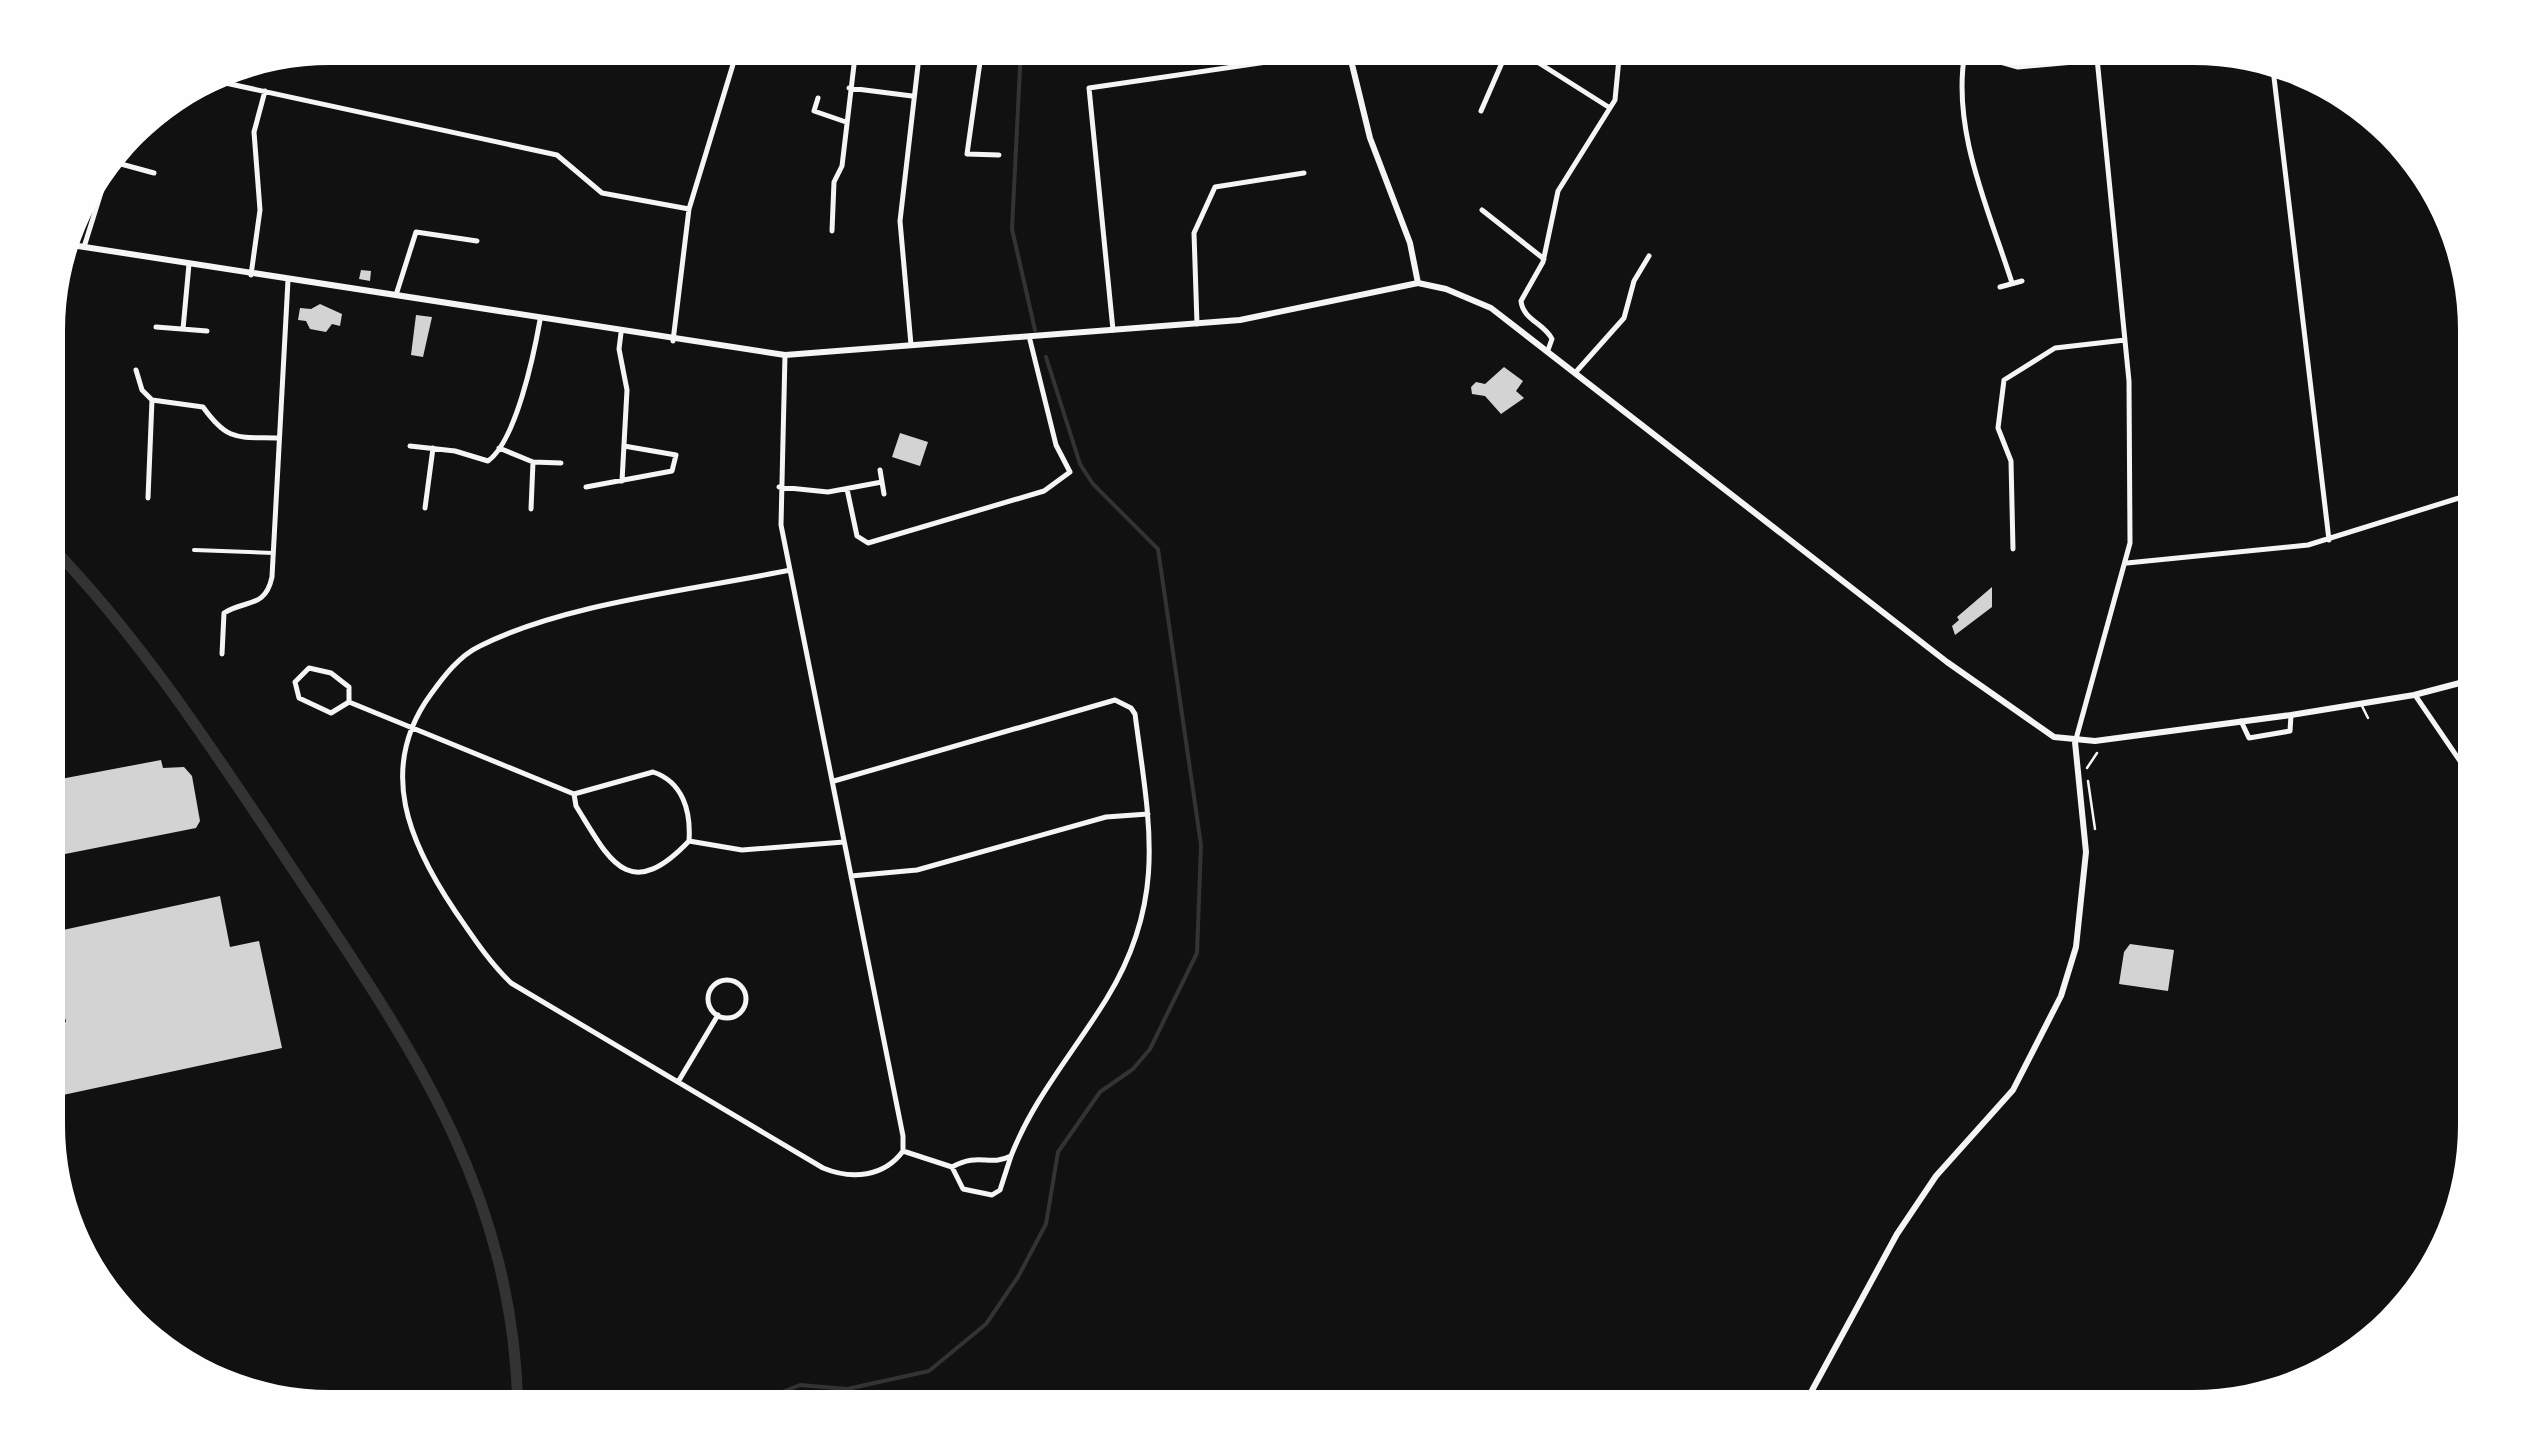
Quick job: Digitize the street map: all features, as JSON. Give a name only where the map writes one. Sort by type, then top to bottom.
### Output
[{"type":"street","points":[[1352,65],[1370,138],[1410,243],[1418,283]]},
{"type":"street","points":[[1480,111],[1499,65]]},
{"type":"street","points":[[1543,65],[1610,108]]},
{"type":"street","points":[[1548,350],[1552,340],[1548,332],[1520,305],[1544,258],[1558,191],[1610,108],[1620,65]]},
{"type":"street","points":[[1963,65],[1959,85],[1966,132],[2012,284]]},
{"type":"street","points":[[2012,65],[2040,65]]},
{"type":"street","points":[[1813,1389],[1896,1234],[1936,1176],[2013,1090],[2036,1052],[2061,996],[2076,947],[2086,852],[2075,742],[2127,563],[2130,425],[2126,340],[2098,65]]},
{"type":"street","points":[[673,341],[689,209],[733,66]]},
{"type":"street","points":[[832,230],[853,66]]},
{"type":"street","points":[[912,348],[900,221],[917,66]]},
{"type":"street","points":[[980,66],[968,154],[999,155]]},
{"type":"street","points":[[1113,332],[1089,88],[1238,66]]},
{"type":"street","points":[[2273,78],[2330,540]]},
{"type":"street","points":[[233,84],[557,155],[602,193],[689,209]]},
{"type":"street","points":[[849,88],[912,96]]},
{"type":"street","points":[[251,274],[260,210],[254,132],[265,91]]},
{"type":"street","points":[[818,98],[814,111],[846,122]]},
{"type":"street","points":[[123,165],[154,173]]},
{"type":"street","points":[[1197,325],[1194,233],[1215,187],[1304,172]]},
{"type":"street","points":[[84,247],[97,204]]},
{"type":"street","points":[[1482,210],[1544,258]]},
{"type":"street","points":[[395,297],[416,232],[477,240]]},
{"type":"street","points":[[79,246],[673,341],[785,355],[1197,325],[1418,283],[1479,302],[1548,350],[1948,662],[2044,730],[2075,742],[2361,705],[2457,684]]},
{"type":"street","points":[[1575,373],[1624,318],[1634,282],[1648,256]]},
{"type":"street","points":[[184,329],[188,264]]},
{"type":"street","points":[[222,654],[224,613],[258,604],[269,591],[288,280]]},
{"type":"street","points":[[2000,287],[2022,280]]},
{"type":"street","points":[[410,446],[488,460],[499,448],[533,360],[540,320]]},
{"type":"street","points":[[156,327],[206,331]]},
{"type":"street","points":[[622,333],[619,349],[628,390],[622,480]]},
{"type":"street","points":[[847,489],[857,536],[868,542],[1044,491],[1070,472],[1056,444],[1030,340]]},
{"type":"street","points":[[2013,549],[2011,461],[1998,428],[2004,380],[2055,348],[2126,340]]},
{"type":"street","points":[[785,355],[779,487],[790,570],[834,781],[902,1153]]},
{"type":"street","points":[[136,370],[142,390],[152,400],[203,407],[219,431],[230,436],[280,438]]},
{"type":"street","points":[[148,498],[152,400]]},
{"type":"street","points":[[586,487],[672,471],[676,455],[624,446]]},
{"type":"street","points":[[425,508],[433,448]]},
{"type":"street","points":[[499,448],[533,462],[561,463]]},
{"type":"street","points":[[530,509],[533,462]]},
{"type":"street","points":[[880,470],[884,494]]},
{"type":"street","points":[[779,487],[847,489],[882,482]]},
{"type":"street","points":[[2127,563],[2229,555],[2330,540],[2457,498]]},
{"type":"street","points":[[2001,529],[2012,528]]},
{"type":"street","points":[[194,550],[273,553]]},
{"type":"street","points":[[790,570],[514,630],[474,648],[447,672],[424,703],[414,728],[403,802],[420,859],[491,964],[511,983],[839,1175],[888,1168],[902,1153]]},
{"type":"street","points":[[309,668],[331,673],[348,687],[349,702],[332,714],[313,708],[299,698],[298,676],[309,668]]},
{"type":"street","points":[[2414,695],[2457,757]]},
{"type":"street","points":[[834,781],[1115,700],[1131,708],[1134,714],[1153,848],[1150,879],[1126,966],[1026,1118],[1000,1190],[992,1196],[963,1189],[952,1167]]},
{"type":"street","points":[[349,702],[574,794],[652,772],[664,776],[683,796],[689,841]]},
{"type":"street","points":[[2241,721],[2249,738],[2290,732],[2292,715]]},
{"type":"street","points":[[574,794],[576,806],[615,867],[644,872],[663,864],[689,841]]},
{"type":"street","points":[[851,876],[917,870],[1106,817],[1148,814]]},
{"type":"street","points":[[689,841],[742,850],[844,842]]},
{"type":"street","points":[[736,981],[745,990],[744,1008],[734,1016],[718,1015],[708,1003],[710,991],[718,982],[736,981]]},
{"type":"street","points":[[678,1082],[718,1015]]},
{"type":"street","points":[[902,1153],[952,1167],[972,1157],[995,1162],[1011,1156]]},
{"type":"lane","points":[[2361,705],[2368,718]]},
{"type":"path","points":[[2096,753],[2086,768],[2096,829]]},
{"type":"building","points":[[361,270],[371,271],[370,281],[359,279]]},
{"type":"building","points":[[320,304],[342,314],[340,326],[332,324],[326,332],[310,329],[306,321],[298,320],[300,308],[311,309]]},
{"type":"building","points":[[416,315],[432,317],[423,357],[411,355]]},
{"type":"building","points":[[1504,367],[1523,381],[1516,391],[1524,398],[1501,414],[1485,396],[1472,394],[1471,387],[1476,382],[1485,384]]},
{"type":"building","points":[[900,433],[928,442],[920,466],[892,457]]},
{"type":"building","points":[[1992,587],[1992,607],[1955,635],[1952,626],[1959,620],[1957,617]]},
{"type":"building","points":[[161,760],[163,768],[184,767],[192,776],[200,821],[196,828],[65,854],[65,778]]},
{"type":"building","points":[[220,896],[230,947],[259,941],[282,1048],[65,1095],[65,930]]},
{"type":"building","points":[[2130,944],[2174,950],[2168,991],[2119,984],[2124,952]]},
{"type":"waterway","points":[[1020,66],[1012,229],[1035,330]]},
{"type":"waterway","points":[[788,1390],[800,1385],[847,1389],[929,1371],[986,1324],[1018,1277],[1046,1224],[1058,1152],[1100,1092],[1133,1069],[1150,1049],[1197,953],[1201,845],[1158,549],[1093,484],[1080,464],[1046,357]]},
{"type":"waterway","points":[[65,561],[143,653],[198,729],[406,1044],[471,1177],[495,1248],[511,1324],[517,1390]]}]
